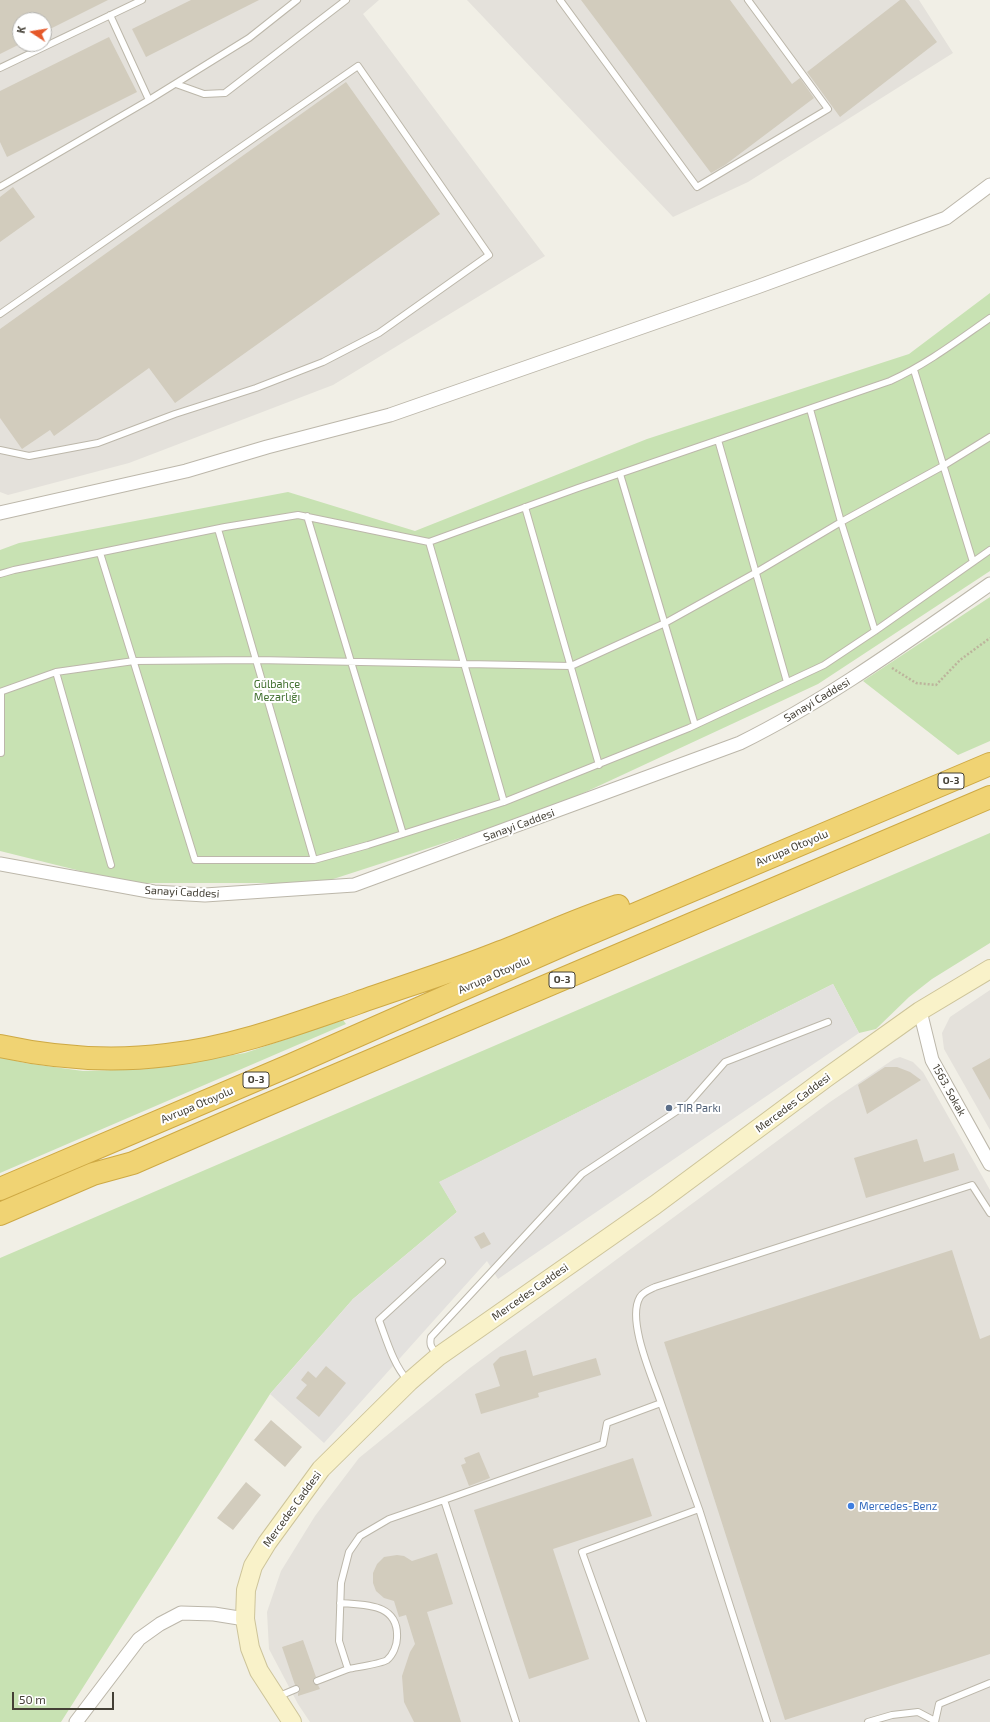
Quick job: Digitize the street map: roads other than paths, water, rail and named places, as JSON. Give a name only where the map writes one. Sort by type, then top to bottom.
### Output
[{"type":"highway","name":"Avrupa Otoyolu","points":[[0,1189],[291,1065],[572,941],[990,764]]},
{"type":"highway","name":"O-3","points":[[0,1214],[93,1174],[134,1163],[250,1112],[990,797]]},
{"type":"highway","points":[[0,1046],[54,1055],[118,1059],[168,1055],[201,1049],[260,1035],[401,988],[492,956],[636,900],[664,891],[710,882]]},
{"type":"highway","points":[[0,1230],[66,1200],[134,1163]]},
{"type":"street","points":[[0,513],[186,471],[267,447],[390,415],[758,287],[946,218],[990,185]]},
{"type":"street","name":"Sanayi Caddesi","points":[[0,864],[154,892],[168,893],[206,895],[354,885],[740,743],[817,702],[990,584]]},
{"type":"street","name":"Mercedes Caddesi","points":[[292,1722],[259,1671],[250,1648],[245,1619],[246,1590],[253,1566],[267,1543],[321,1469],[409,1382],[439,1356],[656,1205],[826,1078],[920,1012],[990,969]]},
{"type":"street","name":"1563. Sokak","points":[[920,1012],[932,1060],[990,1164]]},
{"type":"street","points":[[76,1722],[139,1639],[160,1624],[181,1613],[214,1614],[245,1619]]},
{"type":"lane","points":[[0,68],[142,0]]},
{"type":"lane","points":[[0,186],[176,84],[249,38],[297,0]]},
{"type":"lane","points":[[176,84],[204,94],[225,93],[346,0]]},
{"type":"lane","points":[[560,0],[697,188],[828,109],[748,0]]},
{"type":"lane","points":[[110,15],[149,100]]},
{"type":"lane","points":[[0,314],[358,66],[489,255],[379,333],[322,362],[256,388],[175,414],[98,443],[29,456],[0,450]]},
{"type":"lane","points":[[0,574],[218,529],[298,515],[429,542],[525,507],[890,381],[914,370],[990,318]]},
{"type":"lane","points":[[914,370],[973,562]]},
{"type":"lane","points":[[810,409],[841,522],[875,631]]},
{"type":"lane","points":[[1,753],[0,692],[56,672],[134,661],[256,660],[571,666],[665,623],[755,573],[841,522],[943,466],[990,437]]},
{"type":"lane","points":[[718,440],[787,682]]},
{"type":"lane","points":[[620,474],[695,725]]},
{"type":"lane","points":[[525,507],[599,765]]},
{"type":"lane","points":[[307,516],[403,834]]},
{"type":"lane","points":[[218,529],[314,860]]},
{"type":"lane","points":[[429,542],[504,802]]},
{"type":"lane","points":[[100,553],[195,860],[314,860],[504,802],[599,765],[695,725],[824,665],[990,550]]},
{"type":"lane","points":[[56,672],[111,865]]},
{"type":"lane","points":[[439,1356],[431,1348],[430,1343],[432,1337],[582,1174],[689,1103],[725,1062],[828,1022]]},
{"type":"lane","points":[[768,1722],[699,1509],[637,1333],[635,1306],[640,1295],[655,1287],[972,1185],[990,1213]]},
{"type":"lane","points":[[409,1382],[400,1372],[379,1320],[442,1262]]},
{"type":"lane","points":[[348,1670],[339,1642],[341,1583],[350,1552],[360,1536],[389,1520],[603,1444],[607,1423],[661,1403]]},
{"type":"lane","points":[[444,1500],[516,1722]]},
{"type":"lane","points":[[643,1722],[582,1552],[699,1509]]},
{"type":"lane","points":[[317,1681],[348,1670],[386,1660],[396,1645],[397,1631],[393,1618],[389,1613],[369,1605],[340,1603]]},
{"type":"lane","points":[[868,1722],[892,1715],[918,1712],[935,1722],[939,1704],[990,1683]]},
{"type":"lane","points":[[276,1697],[296,1689]]},
{"type":"place","name":"TIR Parkı","points":[[669,1108]]},
{"type":"place","name":"Mercedes-Benz","points":[[851,1506]]},
{"type":"park label","name":"Gülbahçe Mezarlığı","points":[[277,690]]}]
